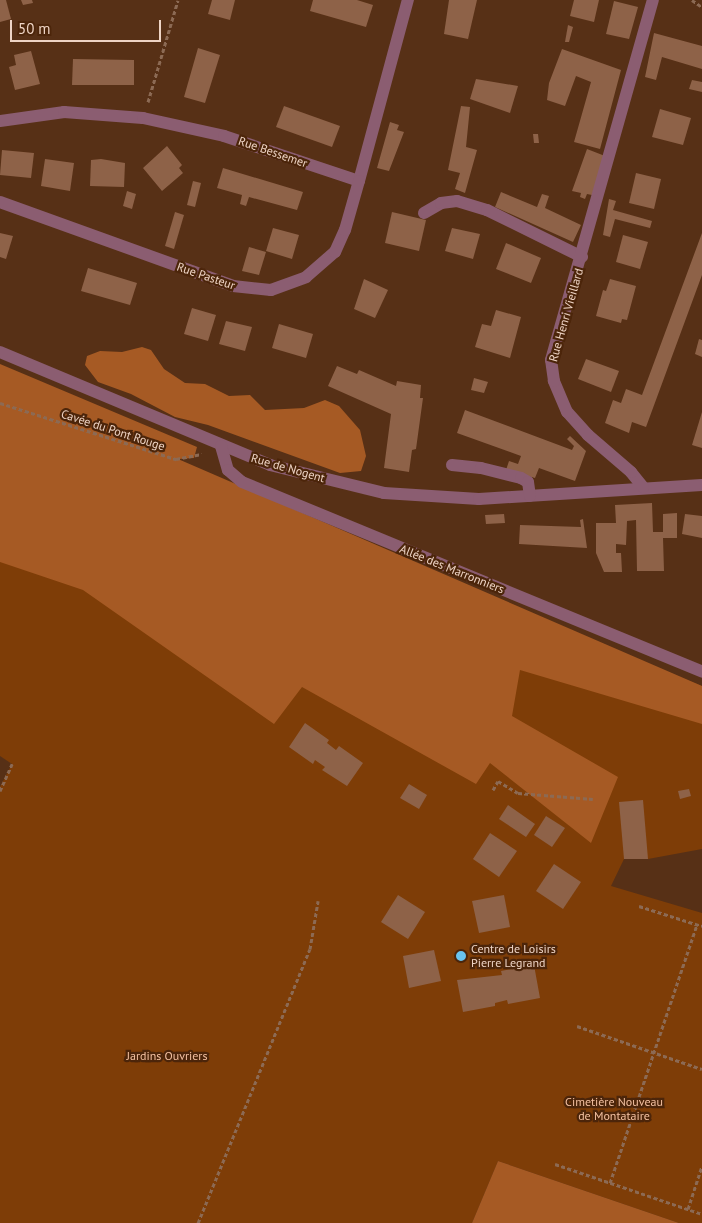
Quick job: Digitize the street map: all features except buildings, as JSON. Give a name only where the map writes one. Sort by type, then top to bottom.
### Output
[{"type":"street","points":[[359,181],[408,0]]},
{"type":"street","name":"Rue Henri Vieillard","points":[[643,488],[632,472],[572,418],[561,401],[552,374],[551,360],[582,257],[653,0]]},
{"type":"street","name":"Rue Bessemer","points":[[0,121],[64,112],[143,118],[224,136],[359,181]]},
{"type":"street","name":"Rue Pasteur","points":[[0,202],[233,286],[272,290],[306,277],[335,252],[345,230],[359,181]]},
{"type":"street","name":"Rue Henri Vieillard","points":[[424,213],[441,203],[456,201],[487,210],[582,257]]},
{"type":"street","name":"Rue de Nogent","points":[[0,352],[270,465],[384,493],[443,498],[530,496],[702,485]]},
{"type":"street","name":"Allée des Marronniers","points":[[221,446],[228,470],[242,482],[702,672]]},
{"type":"street","points":[[452,465],[481,468],[521,478],[528,482],[530,496]]},
{"type":"path","points":[[143,118],[178,0]]},
{"type":"path","points":[[692,0],[702,7]]},
{"type":"path","name":"Cavée du Pont Rouge","points":[[0,403],[176,459],[194,458],[221,446]]},
{"type":"path","points":[[0,791],[12,764]]},
{"type":"path","points":[[493,790],[498,781],[518,793],[593,800]]},
{"type":"path","points":[[198,1223],[310,949],[318,901]]},
{"type":"path","points":[[639,906],[702,926]]},
{"type":"path","points":[[610,1183],[656,1053],[697,925]]},
{"type":"path","points":[[577,1026],[702,1069]]},
{"type":"path","points":[[555,1164],[702,1214]]},
{"type":"path","points":[[688,1210],[702,1166]]},
{"type":"green space","points":[[0,403],[702,686],[702,849],[648,859],[624,859],[611,886],[702,913],[702,1223],[679,1223],[498,1161],[472,1223],[0,1223],[0,787],[12,764],[0,756]]},
{"type":"shaded area","points":[[142,347],[151,350],[164,369],[185,383],[205,384],[229,396],[250,395],[265,410],[304,408],[325,400],[339,406],[360,430],[366,456],[361,471],[340,473],[208,425],[175,417],[131,394],[98,382],[85,365],[87,356],[100,351],[122,352]]},
{"type":"shaded area","points":[[0,364],[197,447],[194,458],[178,459],[702,686],[702,724],[520,670],[512,716],[618,777],[591,843],[490,763],[476,784],[302,687],[274,724],[83,590],[0,562]]},
{"type":"shaded area","points":[[498,1161],[679,1223],[472,1223]]},
{"type":"place","name":"Centre de Loisirs Pierre Legrand","points":[[461,956]]},
{"type":"park label","name":"Jardins Ouvriers","points":[[167,1056]]},
{"type":"park label","name":"Cimetière Nouveau de Montataire","points":[[614,1109]]}]
